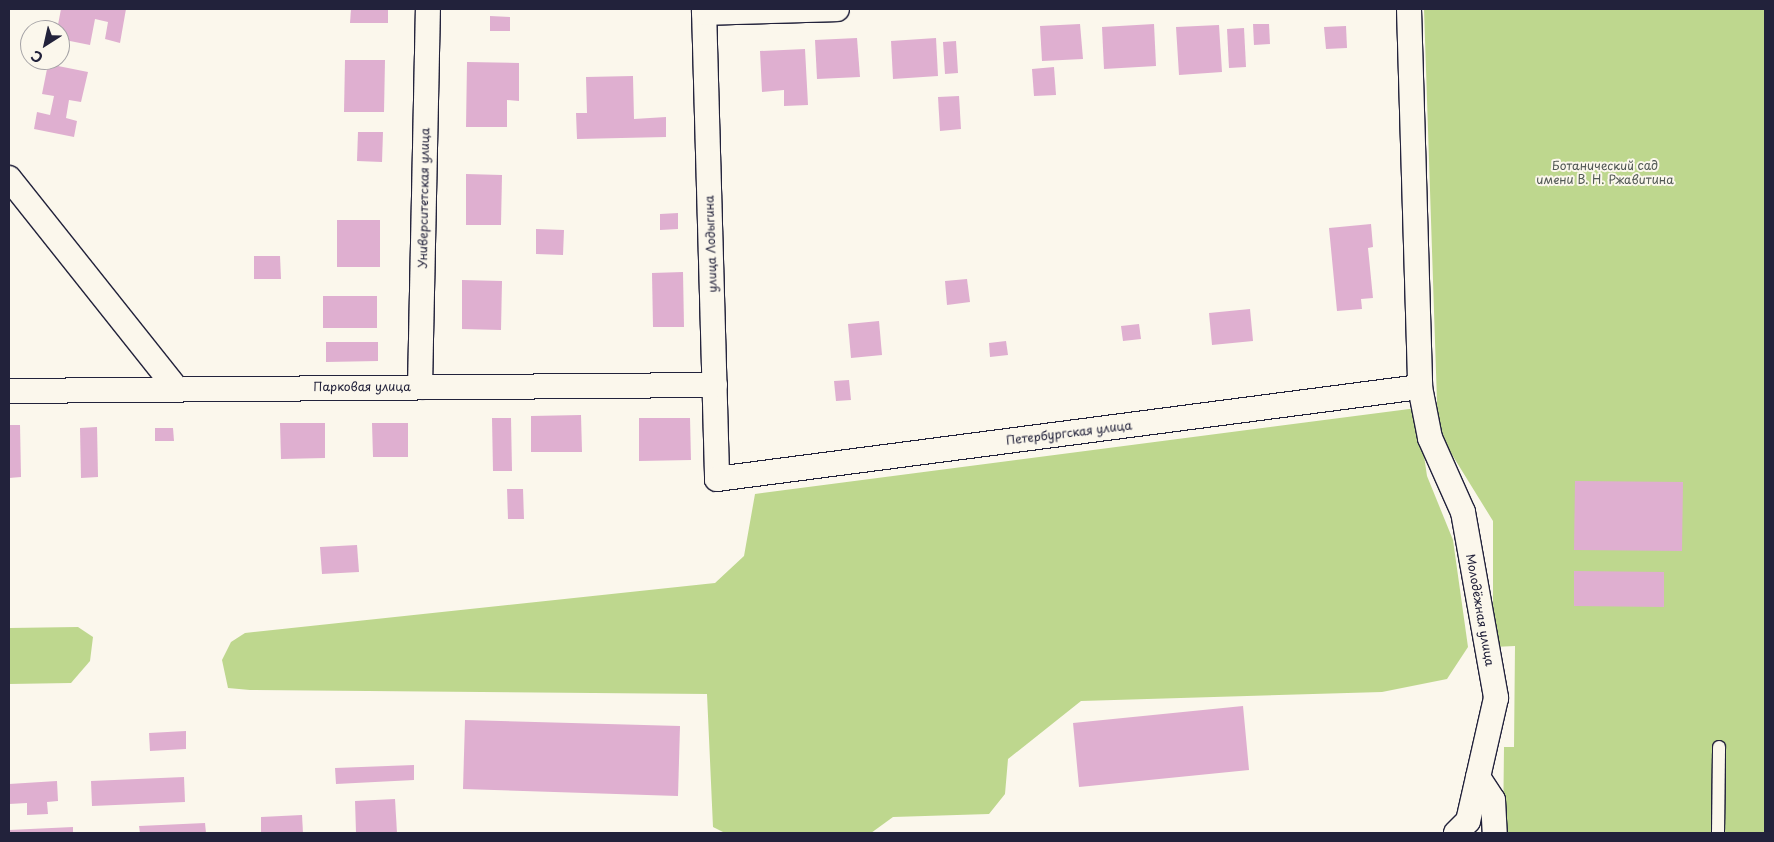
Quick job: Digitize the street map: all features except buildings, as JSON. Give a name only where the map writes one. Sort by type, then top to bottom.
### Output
[{"type":"street","name":"Университетская улица","points":[[420,387],[428,9]]},
{"type":"street","points":[[704,11],[836,9]]},
{"type":"street","name":"Молодёжная улица","points":[[1409,9],[1420,387],[1430,438],[1463,512],[1496,698],[1468,822],[1456,833]]},
{"type":"street","name":"улица Лодыгина","points":[[704,11],[717,479]]},
{"type":"street","points":[[9,178],[177,388]]},
{"type":"street","name":"Парковая улица","points":[[9,391],[715,384]]},
{"type":"street","name":"Петербургская улица","points":[[717,479],[1420,387]]},
{"type":"street","points":[[1478,777],[1493,800],[1494,833]]},
{"type":"lane","points":[[1718,833],[1719,747]]},
{"type":"green space","name":"Ботанический сад имени В. Н. Ржавитина","points":[[1424,9],[1765,9],[1765,833],[1503,833],[1504,747],[1514,747],[1515,646],[1493,647],[1493,521],[1438,432]]},
{"type":"green space","points":[[1417,408],[1427,476],[1453,540],[1468,647],[1447,679],[1382,692],[1081,701],[1008,759],[1005,794],[989,814],[893,817],[871,833],[725,833],[713,827],[707,694],[250,690],[228,688],[222,660],[231,642],[245,633],[715,583],[744,556],[755,494]]},
{"type":"green space","points":[[78,627],[93,637],[90,661],[71,683],[9,684],[9,628]]}]
